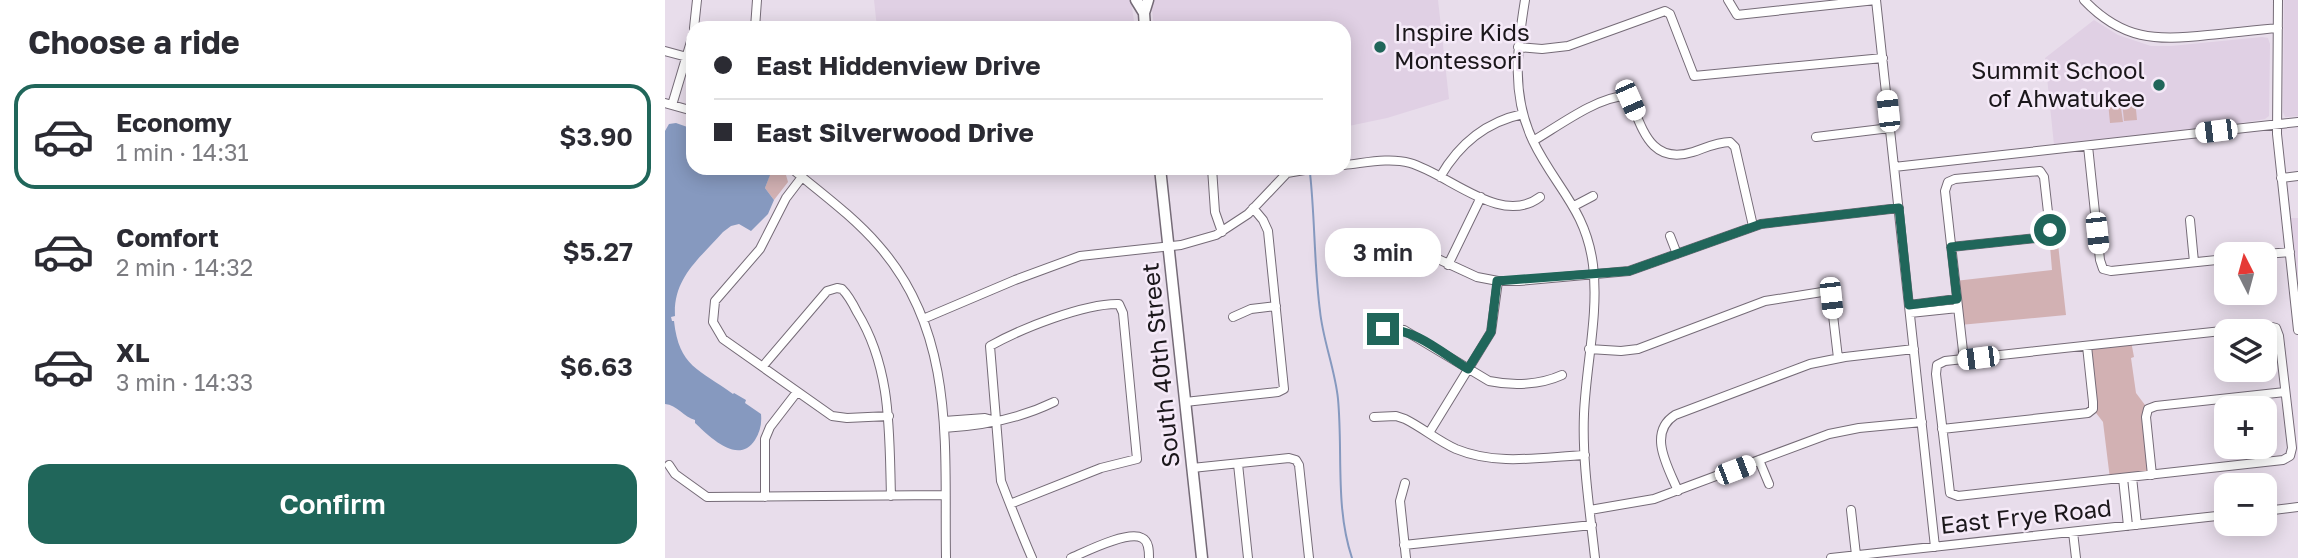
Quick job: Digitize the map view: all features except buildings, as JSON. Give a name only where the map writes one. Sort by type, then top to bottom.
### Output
[{"type":"main road","points":[[1136,0],[1144,13]]},
{"type":"main road","points":[[1145,21],[1147,0]]},
{"type":"main road","name":"South 40th Street","points":[[1161,175],[1202,558]]},
{"type":"street","points":[[695,21],[697,0]]},
{"type":"street","points":[[756,21],[757,0]]},
{"type":"street","points":[[1525,0],[1518,47],[1518,83],[1523,114],[1533,141],[1574,206],[1589,244],[1594,274],[1595,293],[1584,414],[1585,455],[1595,558]]},
{"type":"street","points":[[1728,0],[1737,15],[1876,0],[1935,547]]},
{"type":"street","points":[[2084,0],[2097,14],[2144,37],[2167,39],[2278,28]]},
{"type":"street","points":[[2278,0],[2277,124],[2298,330]]},
{"type":"street","points":[[1518,47],[1542,49],[1568,46],[1665,11],[1671,14],[1695,76],[1883,58]]},
{"type":"street","points":[[665,51],[686,57]]},
{"type":"street","points":[[686,60],[669,104],[686,109]]},
{"type":"street","points":[[1533,141],[1597,105],[1618,96],[1625,96],[1630,100],[1646,136],[1661,151],[1679,155],[1730,142],[1735,147],[1753,226]]},
{"type":"street","points":[[1440,177],[1459,142],[1492,125],[1523,114]]},
{"type":"street","points":[[1894,167],[2298,122]]},
{"type":"street","points":[[1816,137],[1890,128]]},
{"type":"street","points":[[2088,146],[2103,270],[2214,260]]},
{"type":"street","points":[[1351,164],[1386,160],[1414,164],[1504,206],[1530,204],[1540,197]]},
{"type":"street","points":[[1951,247],[2045,237],[2049,234],[2044,177],[2040,171],[1955,178],[1948,182],[1945,191],[1957,304],[1964,360]]},
{"type":"street","points":[[800,175],[848,214],[880,247],[899,274],[923,319],[940,379],[944,425],[946,558]]},
{"type":"street","points":[[1212,175],[1215,212],[1222,232]]},
{"type":"street","points":[[923,319],[1080,256],[1192,243],[1222,232],[1253,208],[1285,175]]},
{"type":"street","points":[[2281,177],[2298,176]]},
{"type":"street","points":[[802,177],[786,198],[760,249],[715,301],[712,317],[715,328],[723,339],[832,416],[889,416]]},
{"type":"street","points":[[1574,206],[1593,196]]},
{"type":"street","points":[[1448,265],[1481,197]]},
{"type":"street","points":[[1185,402],[1278,392],[1284,389],[1268,231],[1253,208]]},
{"type":"street","points":[[1355,244],[1402,244],[1468,274],[1497,281],[1629,271],[1753,226],[1781,220],[1899,208]]},
{"type":"street","points":[[2190,220],[2195,262]]},
{"type":"street","points":[[1670,236],[1677,254]]},
{"type":"street","points":[[2277,253],[2290,252]]},
{"type":"street","points":[[1429,433],[1491,332],[1497,281]]},
{"type":"street","points":[[763,366],[827,291],[837,288],[846,294],[866,327],[876,351],[885,386],[889,416],[891,496]]},
{"type":"street","points":[[1589,349],[1638,349],[1765,301],[1792,295],[1828,293],[1831,298],[1837,358]]},
{"type":"street","points":[[998,504],[1009,502],[1101,468],[1137,459],[1125,327],[1119,304],[1108,303],[1066,314],[989,346],[1001,481],[1009,502],[1032,558]]},
{"type":"street","points":[[1910,309],[1957,304]]},
{"type":"street","points":[[1233,317],[1251,309],[1276,306]]},
{"type":"street","points":[[2268,326],[2276,328],[2280,336],[2292,448],[2290,456],[2283,460],[1958,496],[1950,493],[1936,374],[1937,365],[1964,360],[2268,326]]},
{"type":"street","points":[[1369,331],[1393,328],[1404,330],[1489,381],[1501,384],[1550,381],[1562,375]]},
{"type":"street","points":[[1942,429],[2088,413],[2093,409],[2088,346]]},
{"type":"street","points":[[1678,491],[1660,442],[1663,426],[1668,419],[1783,373],[1837,358],[1914,349]]},
{"type":"street","points":[[765,497],[765,439],[770,427],[797,392]]},
{"type":"street","points":[[2153,475],[2146,417],[2148,409],[2285,392]]},
{"type":"street","points":[[944,425],[987,425],[1016,418],[1054,402]]},
{"type":"street","points":[[1374,417],[1396,416],[1405,419],[1455,449],[1497,459],[1585,455]]},
{"type":"street","points":[[1590,510],[1630,505],[1678,491],[1808,441],[1843,431],[1922,422]]},
{"type":"street","points":[[1192,468],[1289,458],[1296,460],[1299,465],[1309,558]]},
{"type":"street","points":[[1759,460],[1769,484]]},
{"type":"street","points":[[1238,464],[1248,558]]},
{"type":"street","points":[[669,465],[675,474],[706,497],[945,495]]},
{"type":"street","points":[[2128,477],[2133,525]]},
{"type":"street","points":[[1405,483],[1400,500],[1406,558]]},
{"type":"street","points":[[2277,510],[2298,508]]},
{"type":"street","points":[[1851,510],[1856,555]]},
{"type":"street","name":"East Frye Road","points":[[1831,558],[1892,555],[1935,547],[2214,516]]},
{"type":"street","points":[[1404,545],[1592,525]]},
{"type":"street","points":[[2073,532],[2076,558]]},
{"type":"street","points":[[1071,558],[1119,540],[1138,536],[1144,538],[1148,544],[1149,558]]},
{"type":"shaded area","points":[[874,0],[1131,0],[1134,21],[876,21]]},
{"type":"shaded area","points":[[1151,0],[1438,0],[1449,99],[1387,118],[1351,126],[1351,21],[1153,21]]},
{"type":"shaded area","points":[[2284,0],[2298,0],[2298,116],[2288,117],[2285,117],[2283,112]]},
{"type":"shaded area","name":"Summit School of Ahwatukee","points":[[2094,20],[2118,35],[2151,46],[2268,38],[2269,116],[2241,123],[2054,145],[2045,58]]},
{"type":"shaded area","points":[[2135,99],[2137,120],[2124,121],[2122,101]]},
{"type":"shaded area","points":[[2120,101],[2123,122],[2110,123],[2108,102]]},
{"type":"shaded area","points":[[768,175],[786,175],[788,182],[774,200],[765,188]]},
{"type":"shaded area","points":[[2291,218],[2298,218],[2298,279]]},
{"type":"shaded area","points":[[2049,234],[2057,235],[2066,315],[1960,325],[1955,281],[2052,270]]},
{"type":"shaded area","points":[[2131,341],[2136,393],[2148,409],[2152,475],[2110,479],[2103,422],[2093,409],[2087,346]]},
{"type":"water","points":[[669,124],[686,127],[686,175],[770,175],[765,188],[774,200],[768,214],[751,231],[739,224],[723,232],[689,270],[678,291],[675,316],[671,317],[686,358],[701,372],[746,400],[745,403],[761,414],[757,437],[748,447],[740,450],[724,446],[701,429],[695,420],[665,404],[665,131]]},
{"type":"waterway","points":[[1310,175],[1318,294],[1338,399],[1341,500],[1352,558]]},
{"type":"place","name":"Inspire Kids Montessori","points":[[1380,47]]},
{"type":"place","name":"Summit School of Ahwatukee","points":[[2159,85]]},
{"type":"route","points":[[1383,329],[1404,330],[1415,335],[1468,369],[1491,332],[1497,281],[1629,271],[1761,224],[1899,208],[1909,305],[1957,299],[1951,247],[2045,237],[2050,230]]}]
